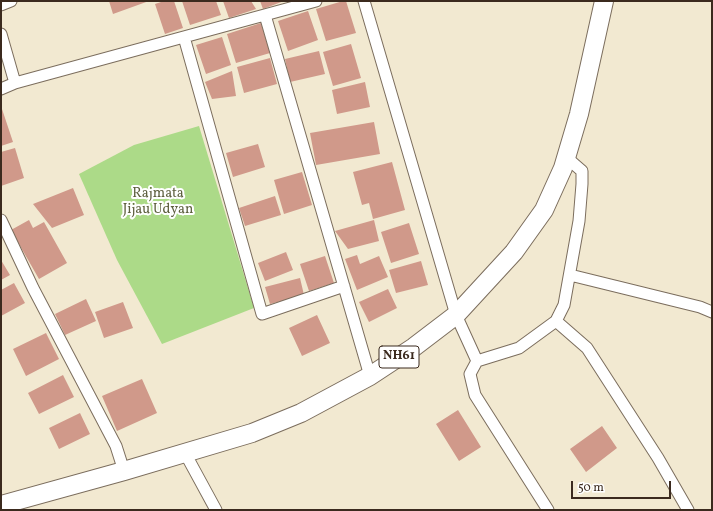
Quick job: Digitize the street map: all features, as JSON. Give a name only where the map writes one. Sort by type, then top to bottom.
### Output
[{"type":"highway","name":"NH61","points":[[1,505],[124,471],[252,433],[300,413],[370,376],[414,347],[456,315],[514,252],[544,210],[567,158],[579,114],[604,1]]},
{"type":"street","points":[[1,5],[11,1]]},
{"type":"street","points":[[1,89],[316,1]]},
{"type":"street","points":[[364,1],[456,315],[477,361]]},
{"type":"street","points":[[265,15],[370,376]]},
{"type":"street","points":[[1,34],[15,84]]},
{"type":"street","points":[[184,37],[262,314],[344,286]]},
{"type":"street","points":[[548,510],[475,395],[470,374],[477,361],[519,348],[556,321],[564,305],[579,221],[582,184],[582,171],[567,158]]},
{"type":"street","points":[[1,220],[33,288],[116,446],[124,471]]},
{"type":"street","points":[[570,275],[700,306],[712,312]]},
{"type":"street","points":[[556,321],[587,348],[658,458],[688,510]]},
{"type":"street","points":[[185,453],[216,510]]},
{"type":"green space","name":"Rajmata Jijau Udyan","points":[[199,126],[254,308],[162,344],[117,260],[79,174],[134,145]]},
{"type":"building","points":[[109,1],[149,1],[113,14]]},
{"type":"building","points":[[164,1],[174,1],[183,28],[165,34],[155,4]]},
{"type":"building","points":[[182,1],[216,1],[221,15],[190,25]]},
{"type":"building","points":[[223,1],[251,1],[256,9],[229,18]]},
{"type":"building","points":[[260,1],[284,1],[263,9]]},
{"type":"building","points":[[346,1],[356,33],[326,41],[316,9]]},
{"type":"building","points":[[308,11],[318,40],[288,51],[278,21]]},
{"type":"building","points":[[261,23],[270,53],[236,63],[227,34]]},
{"type":"building","points":[[222,37],[231,65],[206,74],[196,45]]},
{"type":"building","points":[[351,44],[361,78],[333,86],[323,52]]},
{"type":"building","points":[[319,51],[325,74],[290,82],[285,59]]},
{"type":"building","points":[[270,58],[277,84],[244,93],[237,67]]},
{"type":"building","points":[[232,71],[236,96],[212,99],[205,82]]},
{"type":"building","points":[[365,82],[370,107],[337,114],[332,90]]},
{"type":"building","points":[[1,106],[13,142],[1,146]]},
{"type":"building","points":[[374,122],[380,154],[316,165],[310,133]]},
{"type":"building","points":[[258,144],[265,167],[233,177],[226,153]]},
{"type":"building","points":[[15,148],[24,178],[1,186],[1,152]]},
{"type":"building","points":[[392,162],[405,210],[373,219],[369,203],[362,205],[353,172]]},
{"type":"building","points":[[302,172],[312,205],[284,214],[274,180]]},
{"type":"building","points":[[73,188],[84,215],[52,228],[33,204]]},
{"type":"building","points":[[275,196],[281,215],[245,226],[239,208]]},
{"type":"building","points":[[29,220],[33,228],[44,222],[67,263],[39,279],[11,230]]},
{"type":"building","points":[[374,220],[379,241],[348,249],[335,231]]},
{"type":"building","points":[[409,223],[419,254],[391,263],[381,232]]},
{"type":"building","points":[[286,252],[293,270],[265,281],[258,263]]},
{"type":"building","points":[[357,255],[360,264],[379,256],[388,277],[357,290],[345,259]]},
{"type":"building","points":[[325,256],[334,283],[309,291],[300,264]]},
{"type":"building","points":[[1,260],[10,275],[1,280]]},
{"type":"building","points":[[421,261],[428,285],[396,293],[389,270]]},
{"type":"building","points":[[300,278],[304,295],[270,304],[265,287]]},
{"type":"building","points":[[14,283],[25,303],[1,316],[1,290]]},
{"type":"building","points":[[388,289],[397,308],[369,322],[359,302]]},
{"type":"building","points":[[86,299],[96,321],[65,335],[55,314]]},
{"type":"building","points":[[123,302],[133,328],[104,338],[95,312]]},
{"type":"building","points":[[317,315],[330,343],[302,356],[289,328]]},
{"type":"building","points":[[46,333],[59,359],[26,376],[13,349]]},
{"type":"building","points":[[63,375],[74,397],[39,414],[28,393]]},
{"type":"building","points":[[142,379],[157,413],[117,431],[102,396]]},
{"type":"building","points":[[458,410],[481,447],[459,461],[436,424]]},
{"type":"building","points":[[80,413],[90,434],[59,449],[49,428]]},
{"type":"building","points":[[602,426],[617,448],[586,472],[570,449]]}]
